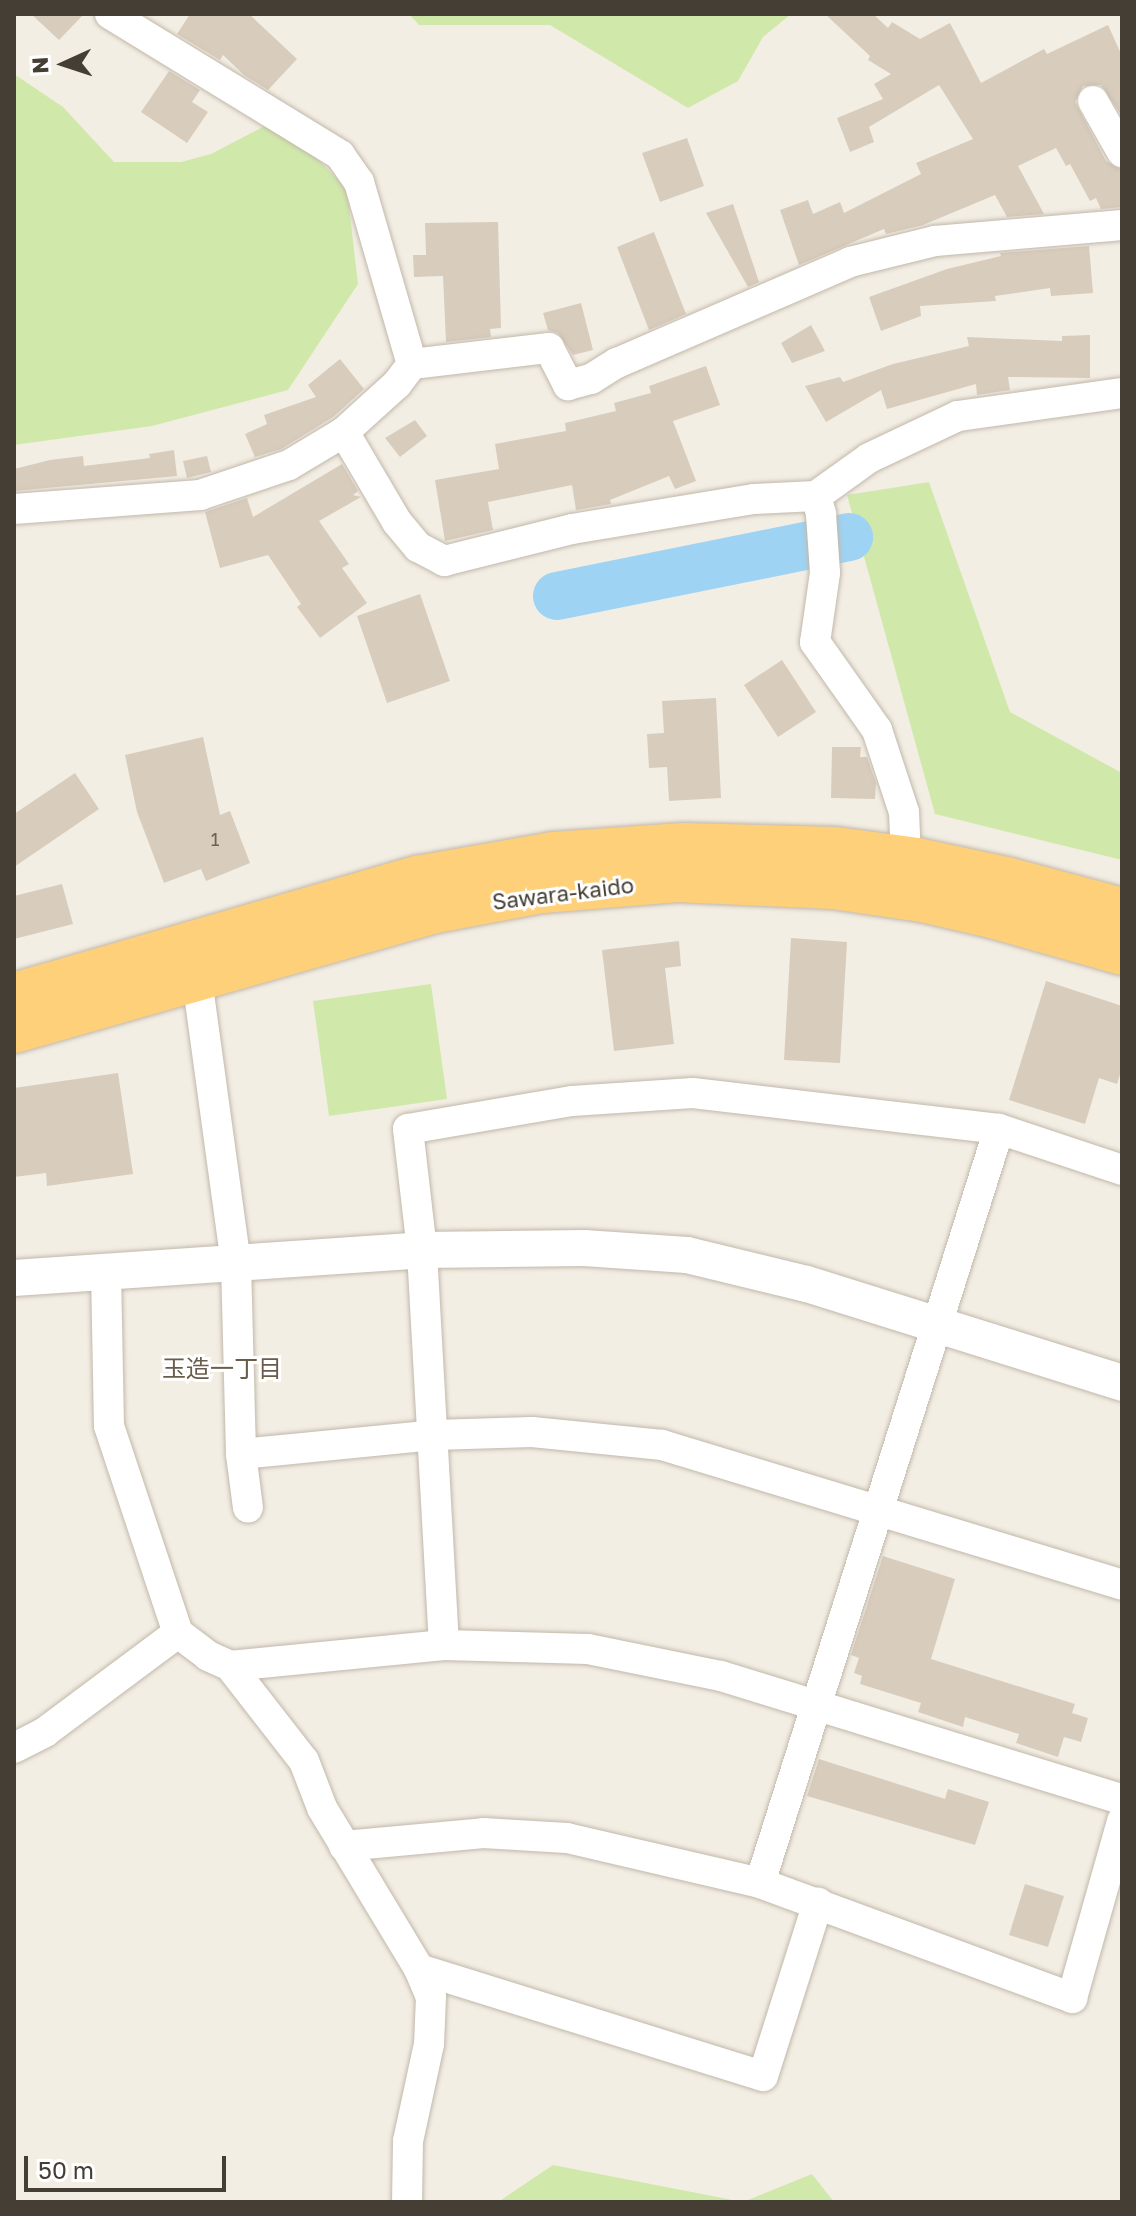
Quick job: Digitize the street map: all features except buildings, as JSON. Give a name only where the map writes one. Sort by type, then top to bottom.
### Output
[{"type":"highway","name":"Sawara-kaido","points":[[14,995],[418,878],[554,854],[684,845],[768,845],[906,858],[1006,879],[1122,910]]},
{"type":"highway","name":"Sawara-kaido","points":[[14,1031],[436,911],[542,891],[678,880],[833,887],[922,900],[996,917],[1122,953]]},
{"type":"street","points":[[111,14],[340,155],[359,182],[412,364]]},
{"type":"street","points":[[1093,101],[1122,152]]},
{"type":"street","points":[[14,509],[200,495],[289,465],[344,432],[397,384],[412,364],[549,348],[568,385],[591,379],[617,363],[850,262],[935,241],[1122,225]]},
{"type":"street","points":[[344,432],[397,522],[418,547],[444,561],[572,529],[754,499],[819,505],[869,458],[958,416],[1122,393]]},
{"type":"street","points":[[819,505],[825,573],[815,642],[877,730],[904,812],[906,858]]},
{"type":"street","points":[[197,979],[236,1263],[241,1454],[248,1508]]},
{"type":"street","points":[[444,1645],[422,1250],[408,1129],[572,1101],[693,1093],[999,1129],[1122,1170]]},
{"type":"street","points":[[760,1883],[999,1129]]},
{"type":"street","points":[[14,1278],[422,1250],[584,1248],[687,1255],[757,1270],[1122,1383]]},
{"type":"street","points":[[106,1271],[109,1426],[159,1584],[178,1633],[208,1656],[230,1666],[304,1761],[322,1808],[419,1969],[431,1997],[433,2019],[408,2141],[407,2202]]},
{"type":"street","points":[[241,1454],[434,1435],[532,1432],[662,1445],[1122,1585]]},
{"type":"street","points":[[14,1748],[45,1732],[178,1633]]},
{"type":"street","points":[[230,1666],[444,1645],[588,1649],[721,1676],[1122,1799]]},
{"type":"street","points":[[344,1846],[483,1833],[567,1838],[760,1883],[1072,1998],[1122,1821]]},
{"type":"street","points":[[419,1969],[763,2076],[818,1903]]},
{"type":"green space","points":[[409,14],[791,14],[763,37],[738,81],[688,108],[550,25],[419,25]]},
{"type":"green space","points":[[14,74],[63,107],[114,162],[181,162],[211,154],[278,119],[347,189],[358,284],[288,390],[152,426],[14,445]]},
{"type":"green space","points":[[929,482],[1010,712],[1122,773],[1122,860],[935,814],[847,495]]},
{"type":"green space","points":[[431,984],[447,1099],[329,1116],[313,1001]]},
{"type":"green space","points":[[553,2165],[743,2202],[498,2202]]},
{"type":"green space","points":[[812,2174],[834,2202],[743,2202]]},
{"type":"waterway","points":[[557,596],[849,537]]},
{"type":"district","name":"玉造一丁目","points":[[222,1368]]}]
